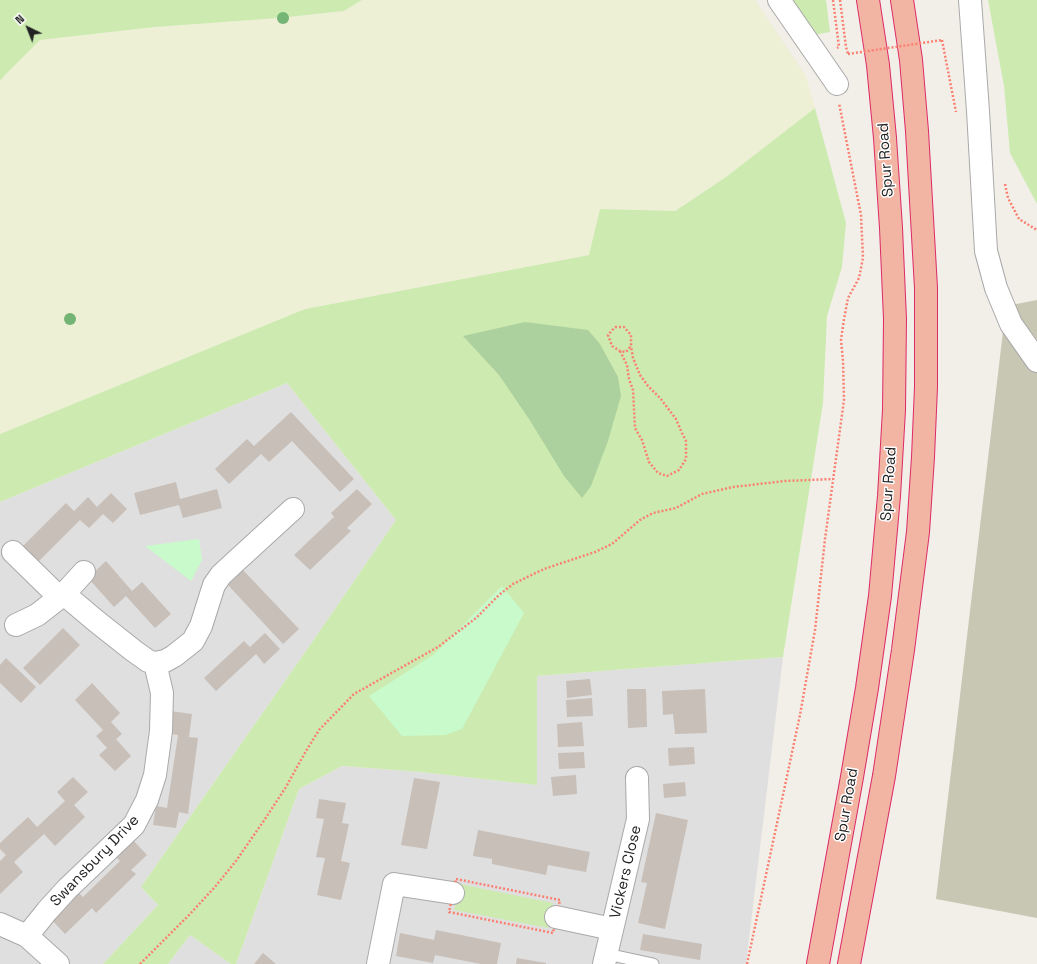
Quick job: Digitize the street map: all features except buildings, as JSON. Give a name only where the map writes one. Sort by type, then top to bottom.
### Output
[{"type":"highway","name":"Spur Road","points":[[818,964],[867,688],[880,596],[889,496],[894,410],[895,304],[891,221],[878,65],[868,0]]},
{"type":"highway","name":"Spur Road","points":[[849,964],[884,776],[903,650],[918,532],[923,457],[926,387],[926,288],[911,60],[902,0]]},
{"type":"street","points":[[779,0],[837,84]]},
{"type":"street","points":[[970,0],[986,251],[996,288],[1011,324],[1037,361]]},
{"type":"street","points":[[13,552],[61,596],[134,651],[148,661],[154,663],[165,661],[174,656],[193,641],[201,626],[214,585],[221,575],[293,509]]},
{"type":"street","points":[[16,625],[37,615],[61,596],[84,572]]},
{"type":"street","name":"Swansbury Drive","points":[[27,936],[67,889],[134,825],[147,800],[155,775],[161,731],[162,693],[154,663]]},
{"type":"street","name":"Vickers Close","points":[[605,959],[638,820],[636,778]]},
{"type":"street","points":[[378,964],[394,884],[453,893]]},
{"type":"street","points":[[556,917],[612,929]]},
{"type":"street","points":[[0,924],[27,936],[58,964]]},
{"type":"lane","points":[[605,959],[652,964]]},
{"type":"path","points":[[813,48],[820,42],[834,50],[839,47],[833,0]]},
{"type":"path","points":[[840,0],[848,54],[942,40],[956,114]]},
{"type":"path","points":[[747,964],[802,707],[815,630],[825,539],[844,400],[841,340],[848,298],[859,278],[863,258],[860,214],[840,110],[837,84]]},
{"type":"path","points":[[1003,178],[1008,198],[1019,219],[1037,230]]},
{"type":"path","points":[[620,351],[627,365],[629,379],[633,390],[636,428],[642,440],[649,462],[658,473],[667,476],[679,470],[686,459],[686,441],[676,418],[640,375],[631,346],[631,335],[624,327],[615,327],[608,334],[612,346],[620,351],[626,352],[631,346]]},
{"type":"path","points":[[140,964],[214,888],[265,819],[286,787],[319,730],[354,694],[438,647],[476,618],[499,595],[513,584],[544,569],[595,552],[612,544],[640,520],[653,513],[676,508],[702,494],[733,486],[785,481],[833,479]]},
{"type":"path","points":[[456,879],[560,900],[556,917],[553,933],[449,912],[456,879]]},
{"type":"shaded area","points":[[362,0],[755,0],[806,76],[815,108],[726,177],[674,211],[600,209],[589,255],[305,309],[0,434],[0,81],[5,75],[40,40],[155,27],[279,18],[344,11]]},
{"type":"shaded area","points":[[1037,300],[1037,918],[936,899],[1006,306]]},
{"type":"shaded area","points":[[287,383],[396,520],[141,887],[158,905],[103,964],[0,964],[0,502]]},
{"type":"shaded area","points":[[783,657],[746,964],[236,964],[299,789],[342,766],[421,772],[537,785],[537,676]]},
{"type":"shaded area","points":[[190,935],[231,964],[168,964]]},
{"type":"green space","points":[[0,0],[362,0],[344,11],[279,18],[155,27],[40,40],[0,81]]},
{"type":"green space","points":[[791,0],[826,0],[830,32],[814,35]]},
{"type":"green space","points":[[988,0],[1037,0],[1037,204],[1010,153],[1004,86]]},
{"type":"green space","points":[[815,108],[846,223],[842,267],[827,316],[823,403],[783,657],[537,676],[537,785],[421,772],[342,766],[299,789],[236,964],[231,964],[190,935],[168,964],[103,964],[158,905],[141,887],[396,520],[287,383],[0,502],[0,434],[305,309],[589,255],[600,209],[675,211],[726,177]]},
{"type":"green space","points":[[525,322],[588,330],[600,344],[618,377],[621,396],[608,441],[591,486],[582,498],[564,476],[529,419],[499,375],[463,336]]},
{"type":"green space","points":[[199,539],[202,560],[191,581],[145,546]]},
{"type":"green space","points":[[502,586],[524,613],[462,729],[445,735],[402,736],[369,696],[433,655]]},
{"type":"green space","points":[[460,884],[553,903],[548,928],[454,910]]}]
